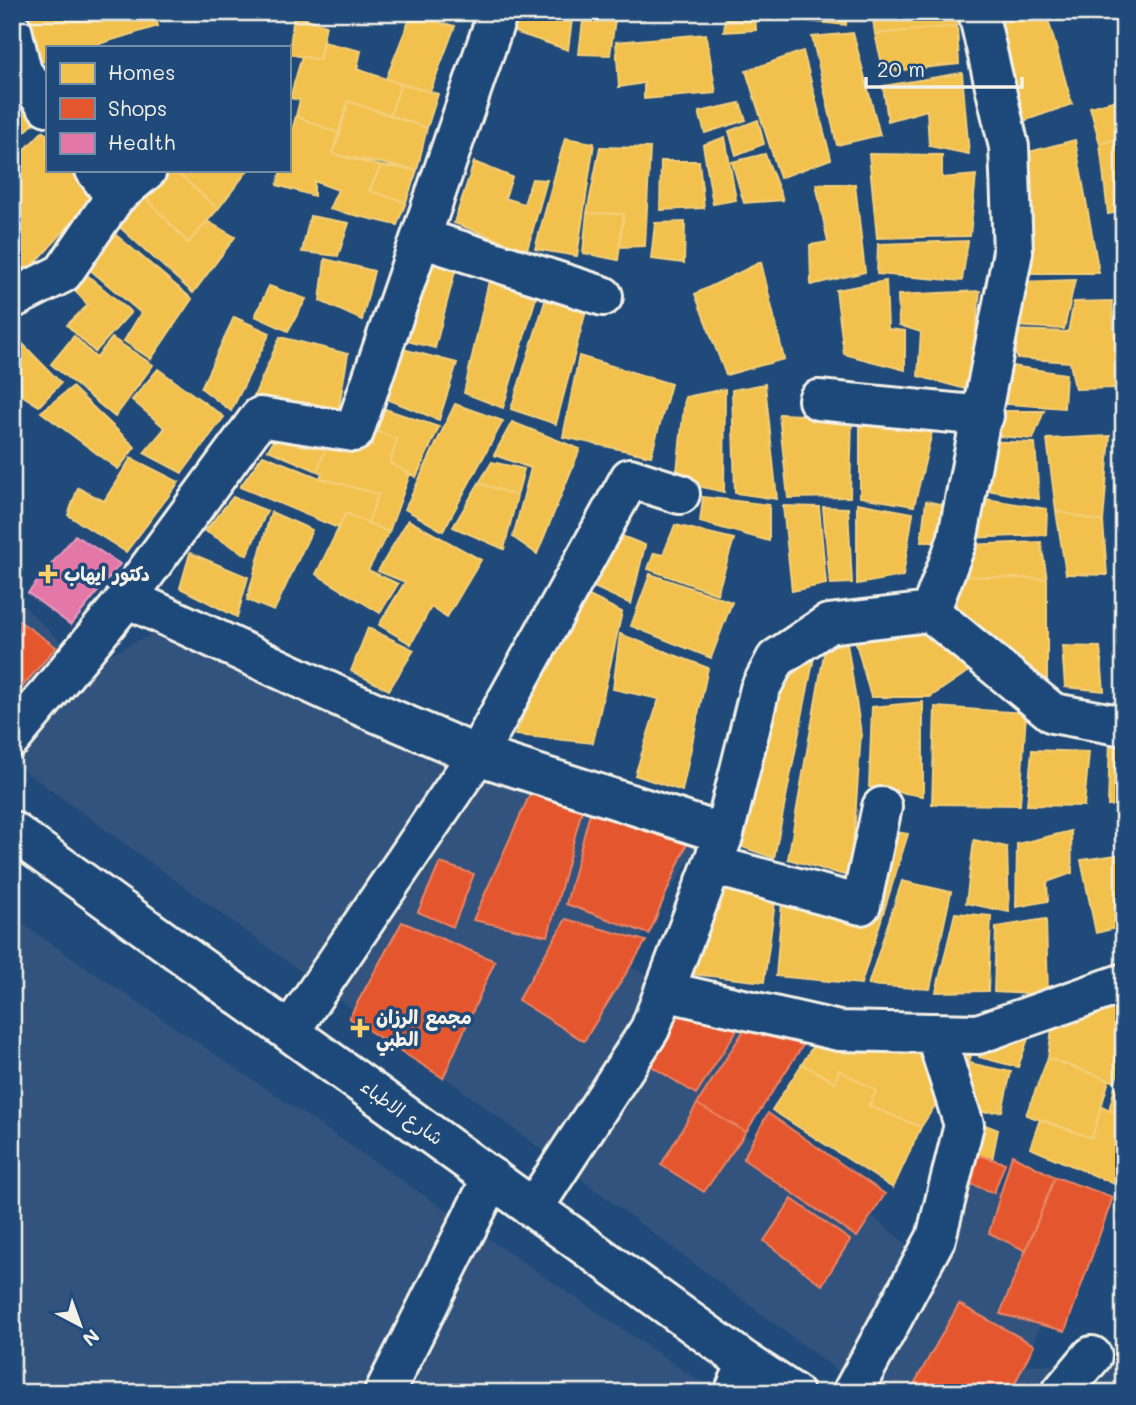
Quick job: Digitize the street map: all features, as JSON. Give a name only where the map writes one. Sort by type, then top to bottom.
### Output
[{"type":"street","points":[[12,738],[127,598],[260,416],[354,432],[498,12]]},
{"type":"street","points":[[930,612],[957,541],[984,415],[1013,252],[1009,147],[978,12]]},
{"type":"street","points":[[12,30],[22,72],[46,105]]},
{"type":"street","points":[[12,299],[63,273],[105,183],[140,172]]},
{"type":"street","points":[[421,238],[603,296]]},
{"type":"street","points":[[818,400],[984,415]]},
{"type":"street","points":[[290,1031],[477,755],[630,478],[680,494]]},
{"type":"street","points":[[127,598],[349,701],[477,755],[861,905],[882,807]]},
{"type":"street","points":[[534,1207],[650,1030],[718,850],[760,689],[776,660],[828,624],[930,612],[1053,713],[1124,726]]},
{"type":"street","name":"شارع الاطباء","points":[[12,831],[534,1207],[741,1378],[793,1393]]},
{"type":"street","points":[[664,991],[839,1031],[978,1034],[1124,983]]},
{"type":"street","points":[[852,1393],[936,1238],[964,1125],[935,1033]]},
{"type":"street","points":[[384,1393],[492,1178]]},
{"type":"street","points":[[1061,1393],[1092,1356]]},
{"type":"shaded area","points":[[12,595],[86,666],[182,619],[706,832],[626,964],[790,1053],[734,1130],[802,1157],[907,1245],[950,1179],[1079,1211],[1026,1365],[1124,1362],[1124,1393],[867,1393],[375,1025],[12,762]]},
{"type":"shaded area","points":[[12,917],[717,1393],[12,1393]]},
{"type":"building: Homes","points":[[19,12],[155,12],[158,26],[92,46],[46,46],[46,60],[30,66]]},
{"type":"building: Homes","points":[[514,12],[573,12],[568,50],[509,30]]},
{"type":"building: Homes","points":[[584,12],[616,12],[610,55],[579,54]]},
{"type":"building: Homes","points":[[626,12],[645,12],[644,19],[626,13]]},
{"type":"building: Homes","points":[[726,12],[755,12],[756,30],[724,32]]},
{"type":"building: Homes","points":[[785,12],[846,12],[846,25],[786,19]]},
{"type":"building: Homes","points":[[872,12],[955,12],[957,26],[875,34]]},
{"type":"building: Homes","points":[[996,12],[1046,12],[1072,104],[1021,122]]},
{"type":"building: Homes","points":[[294,15],[326,25],[319,60],[290,54]]},
{"type":"building: Homes","points":[[411,16],[455,26],[430,92],[386,79]]},
{"type":"building: Homes","points":[[957,26],[959,64],[884,72],[875,34]]},
{"type":"building: Homes","points":[[853,33],[880,135],[837,145],[812,37]]},
{"type":"building: Homes","points":[[706,34],[716,93],[644,99],[644,83],[619,87],[616,42]]},
{"type":"building: Homes","points":[[323,42],[361,51],[357,69],[401,84],[390,115],[348,101],[340,134],[296,116],[300,100],[290,98],[302,56],[319,60]]},
{"type":"building: Homes","points":[[803,51],[831,159],[780,178],[746,71]]},
{"type":"building: Homes","points":[[962,73],[969,154],[929,146],[927,110],[888,121],[883,86]]},
{"type":"building: Homes","points":[[401,84],[438,94],[427,128],[390,115]]},
{"type":"building: Homes","points":[[12,92],[38,120],[12,143]]},
{"type":"building: Homes","points":[[1124,98],[1124,137],[1100,144],[1090,107]]},
{"type":"building: Homes","points":[[348,101],[427,128],[417,170],[332,154]]},
{"type":"building: Homes","points":[[740,103],[746,120],[705,133],[699,112]]},
{"type":"building: Homes","points":[[296,116],[340,134],[332,154],[381,166],[369,191],[406,202],[397,225],[329,209],[338,190],[314,181],[314,196],[277,185],[280,172],[290,172],[290,138]]},
{"type":"building: Homes","points":[[758,120],[764,144],[736,155],[729,131]]},
{"type":"building: Homes","points":[[43,131],[46,134],[46,172],[82,172],[100,191],[19,281],[12,272],[12,163]]},
{"type":"building: Homes","points":[[725,137],[736,200],[713,204],[703,145]]},
{"type":"building: Homes","points":[[1124,137],[1124,211],[1108,214],[1100,144]]},
{"type":"building: Homes","points":[[565,138],[594,143],[577,256],[535,249]]},
{"type":"building: Homes","points":[[1075,140],[1099,273],[1030,273],[1025,153]]},
{"type":"building: Homes","points":[[600,147],[650,148],[645,246],[619,247],[624,214],[587,213]]},
{"type":"building: Homes","points":[[765,154],[783,200],[744,203],[732,162]]},
{"type":"building: Homes","points":[[869,154],[942,155],[942,178],[976,175],[970,236],[877,238]]},
{"type":"building: Homes","points":[[661,161],[699,161],[704,208],[660,210]]},
{"type":"building: Homes","points":[[474,162],[512,177],[505,198],[524,204],[532,179],[547,180],[527,250],[454,223]]},
{"type":"building: Homes","points":[[381,166],[417,170],[406,202],[369,191]]},
{"type":"building: Homes","points":[[160,172],[176,172],[218,209],[188,243],[140,191]]},
{"type":"building: Homes","points":[[176,172],[246,172],[218,209]]},
{"type":"building: Homes","points":[[816,184],[855,184],[865,272],[811,285],[810,245],[828,242]]},
{"type":"building: Homes","points":[[140,191],[188,243],[207,221],[235,237],[193,293],[115,223]]},
{"type":"building: Homes","points":[[587,213],[624,214],[618,260],[583,253]]},
{"type":"building: Homes","points":[[310,216],[349,223],[338,256],[302,252]]},
{"type":"building: Homes","points":[[685,222],[684,263],[651,259],[655,223]]},
{"type":"building: Homes","points":[[110,230],[192,299],[151,359],[124,341],[141,313],[82,263]]},
{"type":"building: Homes","points":[[968,241],[962,281],[877,274],[878,244]]},
{"type":"building: Homes","points":[[434,255],[458,260],[435,348],[407,341]]},
{"type":"building: Homes","points":[[325,259],[374,271],[362,320],[320,301]]},
{"type":"building: Homes","points":[[761,262],[784,359],[726,375],[695,294]]},
{"type":"building: Homes","points":[[81,270],[131,312],[95,352],[67,325],[88,305],[69,284]]},
{"type":"building: Homes","points":[[490,276],[538,291],[503,408],[464,393]]},
{"type":"building: Homes","points":[[1075,280],[1064,329],[1014,326],[1018,282]]},
{"type":"building: Homes","points":[[886,281],[888,329],[905,331],[905,370],[844,354],[836,290]]},
{"type":"building: Homes","points":[[269,286],[306,299],[288,331],[255,316]]},
{"type":"building: Homes","points":[[980,291],[969,390],[918,376],[921,332],[899,325],[898,295]]},
{"type":"building: Homes","points":[[547,295],[587,307],[556,424],[511,409]]},
{"type":"building: Homes","points":[[1112,301],[1119,388],[1075,389],[1070,362],[1017,358],[1013,330],[1068,332],[1074,302]]},
{"type":"building: Homes","points":[[234,317],[270,333],[231,411],[201,388]]},
{"type":"building: Homes","points":[[15,336],[61,383],[39,406],[20,394],[12,401]]},
{"type":"building: Homes","points":[[74,336],[96,358],[112,338],[153,365],[115,417],[51,364]]},
{"type":"building: Homes","points":[[280,337],[348,354],[336,424],[251,403]]},
{"type":"building: Homes","points":[[399,348],[457,363],[439,420],[389,400]]},
{"type":"building: Homes","points":[[579,356],[671,384],[651,456],[563,437]]},
{"type":"building: Homes","points":[[1004,365],[1066,374],[1064,408],[992,403]]},
{"type":"building: Homes","points":[[158,369],[224,417],[182,473],[144,453],[165,428],[132,400]]},
{"type":"building: Homes","points":[[765,384],[777,499],[735,493],[732,390]]},
{"type":"building: Homes","points":[[72,387],[135,447],[118,469],[41,412]]},
{"type":"building: Homes","points":[[725,389],[724,492],[676,481],[685,397]]},
{"type":"building: Homes","points":[[455,404],[503,421],[443,531],[405,509]]},
{"type":"building: Homes","points":[[382,408],[439,427],[416,477],[390,463],[397,439],[376,431]]},
{"type":"building: Homes","points":[[992,411],[1044,411],[1033,439],[988,435]]},
{"type":"building: Homes","points":[[779,414],[852,417],[850,497],[788,498]]},
{"type":"building: Homes","points":[[860,415],[934,424],[914,506],[860,497]]},
{"type":"building: Homes","points":[[512,422],[580,449],[537,554],[513,537],[531,468],[494,455]]},
{"type":"building: Homes","points":[[280,429],[330,437],[317,471],[268,450]]},
{"type":"building: Homes","points":[[376,431],[397,439],[390,463],[410,474],[389,532],[368,523],[378,494],[320,478],[322,473],[317,471],[330,437],[372,446]]},
{"type":"building: Homes","points":[[1110,436],[1103,522],[1056,511],[1047,439]]},
{"type":"building: Homes","points":[[984,441],[1035,443],[1039,499],[980,489]]},
{"type":"building: Homes","points":[[263,455],[320,478],[378,494],[368,523],[346,513],[338,528],[240,487]]},
{"type":"building: Homes","points":[[131,458],[179,482],[126,552],[68,515],[78,488],[104,501]]},
{"type":"building: Homes","points":[[492,462],[524,469],[517,496],[479,483]]},
{"type":"building: Homes","points":[[479,483],[517,496],[504,549],[453,527]]},
{"type":"building: Homes","points":[[233,497],[267,511],[247,555],[205,531]]},
{"type":"building: Homes","points":[[703,497],[769,505],[769,541],[700,522]]},
{"type":"building: Homes","points":[[974,497],[1047,509],[1046,535],[967,538]]},
{"type":"building: Homes","points":[[926,501],[957,508],[949,542],[921,542]]},
{"type":"building: Homes","points":[[857,503],[913,513],[903,576],[857,584]]},
{"type":"building: Homes","points":[[783,506],[819,507],[826,584],[792,591]]},
{"type":"building: Homes","points":[[823,507],[848,508],[852,583],[830,584]]},
{"type":"building: Homes","points":[[1056,511],[1103,522],[1107,575],[1066,574]]},
{"type":"building: Homes","points":[[271,512],[312,530],[274,611],[247,600]]},
{"type":"building: Homes","points":[[346,513],[389,532],[368,570],[398,584],[380,613],[316,574]]},
{"type":"building: Homes","points":[[408,520],[481,560],[447,617],[431,607],[411,644],[379,625],[405,582],[378,571]]},
{"type":"building: Homes","points":[[675,525],[734,539],[717,594],[648,569],[654,553],[663,555]]},
{"type":"building: Homes","points":[[609,531],[645,545],[631,604],[585,583]]},
{"type":"building: Homes","points":[[1041,542],[1047,579],[960,576],[965,545]]},
{"type":"building: Homes","points":[[190,553],[248,577],[237,617],[180,588]]},
{"type":"building: Homes","points":[[650,574],[732,602],[711,658],[631,626]]},
{"type":"building: Homes","points":[[960,576],[1047,579],[1047,690],[946,612]]},
{"type":"building: Homes","points":[[581,592],[622,612],[593,743],[515,735]]},
{"type":"building: Homes","points":[[928,622],[973,668],[930,697],[871,697],[853,632]]},
{"type":"building: Homes","points":[[368,628],[414,650],[389,690],[351,671]]},
{"type":"building: Homes","points":[[1124,629],[1124,670],[1118,630]]},
{"type":"building: Homes","points":[[620,634],[708,668],[682,791],[635,775],[659,699],[613,689]]},
{"type":"building: Homes","points":[[847,643],[861,733],[851,877],[788,859],[825,648]]},
{"type":"building: Homes","points":[[1062,646],[1100,647],[1104,691],[1065,687]]},
{"type":"building: Homes","points":[[814,657],[774,858],[734,844],[782,666]]},
{"type":"building: Homes","points":[[923,702],[923,796],[869,787],[872,707]]},
{"type":"building: Homes","points":[[935,707],[1026,713],[1020,805],[932,804]]},
{"type":"building: Homes","points":[[1110,737],[1124,738],[1124,804],[1108,806]]},
{"type":"building: Homes","points":[[1032,750],[1089,752],[1084,806],[1027,805]]},
{"type":"building: Homes","points":[[1124,807],[1124,854],[1120,855],[1114,808]]},
{"type":"building: Homes","points":[[885,830],[908,834],[861,984],[776,976],[782,902],[864,914]]},
{"type":"building: Homes","points":[[1071,831],[1072,873],[1047,882],[1048,901],[1016,907],[1017,844]]},
{"type":"building: Homes","points":[[974,840],[1007,847],[1009,912],[966,903]]},
{"type":"building: Homes","points":[[1124,854],[1124,926],[1096,933],[1081,860]]},
{"type":"building: Homes","points":[[718,874],[776,895],[764,982],[682,973]]},
{"type":"building: Homes","points":[[902,881],[951,892],[930,989],[868,985]]},
{"type":"building: Homes","points":[[955,913],[991,916],[988,991],[936,992]]},
{"type":"building: Homes","points":[[1046,919],[1048,995],[994,992],[996,927]]},
{"type":"building: Homes","points":[[1124,997],[1124,1015],[1104,1001]]},
{"type":"building: Homes","points":[[1104,1001],[1124,1015],[1124,1055],[1115,1082],[1048,1058],[1054,1014]]},
{"type":"building: Homes","points":[[1034,1022],[1018,1067],[979,1057],[981,1040]]},
{"type":"building: Homes","points":[[926,1038],[943,1093],[921,1127],[869,1106],[876,1091],[839,1070],[835,1082],[802,1064],[817,1039]]},
{"type":"building: Homes","points":[[944,1041],[973,1047],[969,1063],[1011,1072],[1002,1111],[967,1113]]},
{"type":"building: Homes","points":[[1048,1058],[1109,1080],[1092,1138],[1026,1115]]},
{"type":"building: Homes","points":[[802,1064],[835,1082],[839,1070],[876,1091],[869,1106],[921,1127],[893,1188],[772,1110]]},
{"type":"building: Homes","points":[[1115,1087],[1124,1090],[1124,1115],[1109,1110]]},
{"type":"building: Homes","points":[[1101,1107],[1124,1115],[1124,1188],[1030,1148],[1040,1119],[1092,1138]]},
{"type":"building: Homes","points":[[975,1121],[998,1130],[992,1160],[967,1152]]},
{"type":"building: Shops","points":[[12,616],[56,647],[12,699]]},
{"type":"building: Shops","points":[[535,783],[584,802],[548,936],[473,920]]},
{"type":"building: Shops","points":[[592,805],[691,834],[649,934],[566,904]]},
{"type":"building: Shops","points":[[440,863],[474,874],[453,927],[418,912]]},
{"type":"building: Shops","points":[[566,919],[646,941],[584,1041],[518,1000]]},
{"type":"building: Shops","points":[[402,922],[495,961],[443,1078],[349,1018]]},
{"type":"building: Shops","points":[[679,1004],[742,1022],[696,1094],[648,1064]]},
{"type":"building: Shops","points":[[748,1024],[809,1036],[746,1132],[697,1104]]},
{"type":"building: Shops","points":[[697,1104],[746,1132],[704,1192],[661,1165]]},
{"type":"building: Shops","points":[[768,1113],[885,1194],[857,1237],[743,1159]]},
{"type":"building: Shops","points":[[967,1152],[1005,1163],[994,1193],[958,1179]]},
{"type":"building: Shops","points":[[1012,1155],[1055,1177],[1026,1251],[989,1233]]},
{"type":"building: Shops","points":[[1055,1177],[1113,1197],[1065,1331],[1000,1314]]},
{"type":"building: Shops","points":[[792,1199],[850,1240],[822,1285],[764,1241]]},
{"type":"building: Shops","points":[[959,1304],[1034,1345],[1010,1393],[909,1393]]},
{"type":"building: Health","points":[[75,535],[120,564],[71,625],[28,593]]},
{"type":"place","name":"دكتور ايهاب","points":[[48,574]]},
{"type":"place","name":"مجمع الرزان الطبي","points":[[360,1028]]}]
